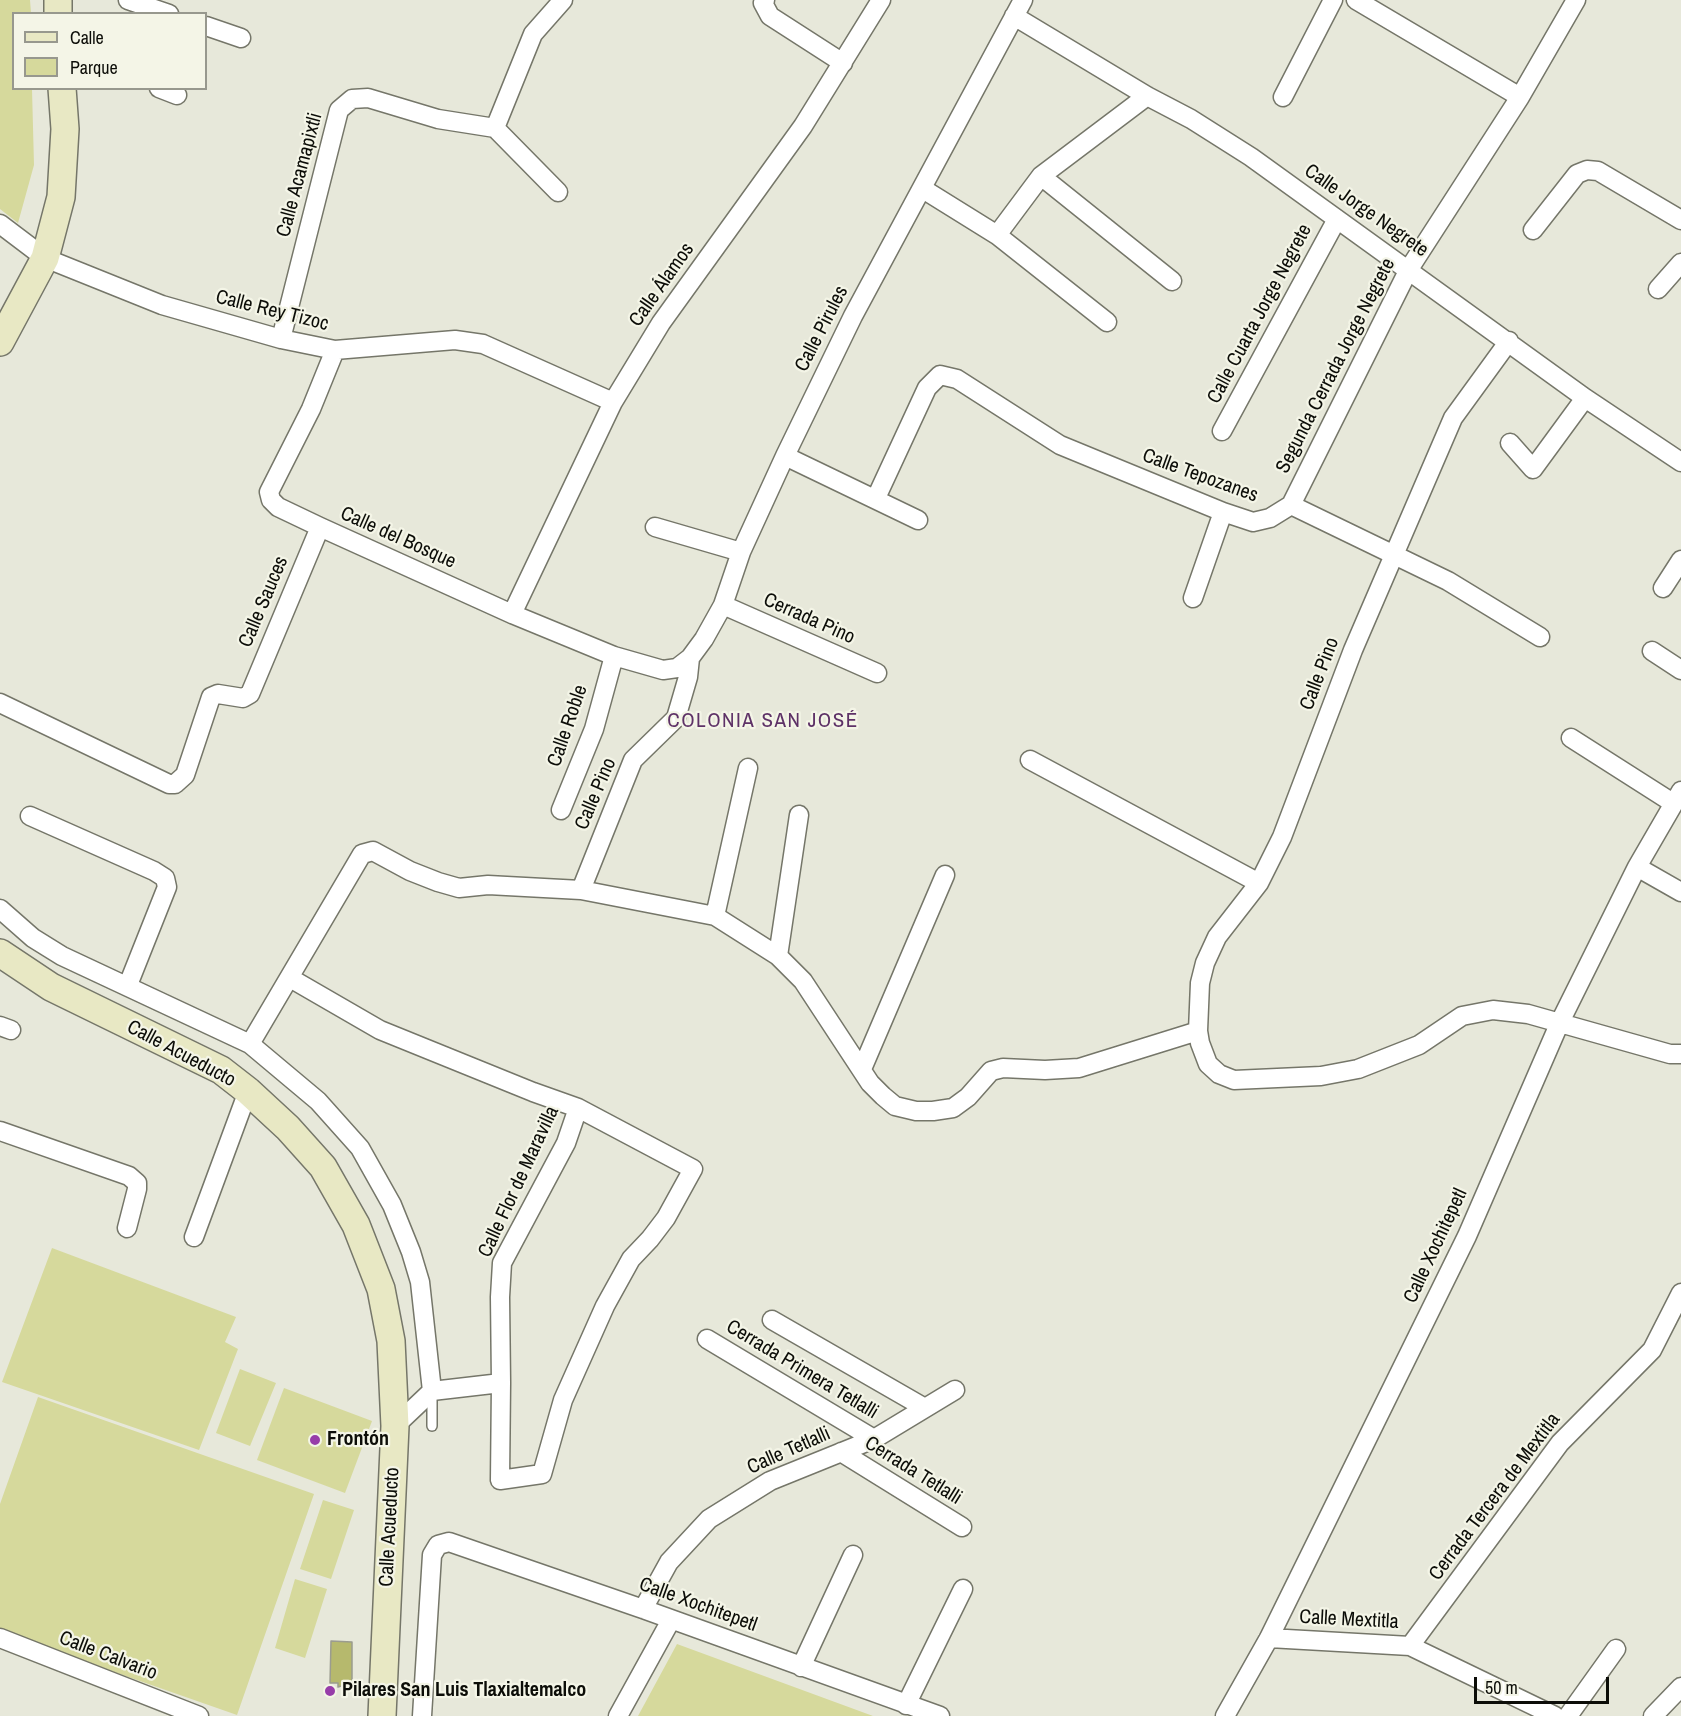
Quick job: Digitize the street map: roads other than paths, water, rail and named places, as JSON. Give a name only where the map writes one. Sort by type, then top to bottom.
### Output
[{"type":"street","points":[[128,0],[163,12]]},
{"type":"street","points":[[558,192],[495,128],[533,34],[563,0]]},
{"type":"street","points":[[765,0],[763,3],[770,16],[843,63]]},
{"type":"street","name":"Calle Álamos","points":[[512,614],[613,402],[661,323],[803,126],[881,0]]},
{"type":"street","points":[[1282,97],[1333,0]]},
{"type":"street","points":[[1356,0],[1520,97]]},
{"type":"street","name":"Segunda Cerrada Jorge Negrete","points":[[1292,506],[1409,269],[1520,97],[1576,0]]},
{"type":"street","name":"Calle Jorge Negrete","points":[[1018,8],[1147,96],[1191,119],[1251,157],[1585,398],[1681,462]]},
{"type":"street","name":"Calle Pirules","points":[[690,658],[704,639],[723,605],[741,552],[784,456],[853,316],[1018,8]]},
{"type":"street","points":[[207,26],[242,38]]},
{"type":"street","points":[[0,342],[45,258],[61,197],[65,129],[62,90]]},
{"type":"street","points":[[164,90],[177,95]]},
{"type":"street","points":[[997,235],[1041,176],[1147,96]]},
{"type":"street","name":"Calle Acamapixtli","points":[[281,339],[339,110],[352,99],[368,98],[438,119],[495,128]]},
{"type":"street","points":[[1533,231],[1577,174],[1587,170],[1598,171],[1681,220]]},
{"type":"street","points":[[1041,176],[1172,281]]},
{"type":"street","points":[[923,189],[997,235],[1107,322]]},
{"type":"street","name":"Calle Cuarta Jorge Negrete","points":[[1222,431],[1337,219]]},
{"type":"street","name":"Calle Rey Tizoc","points":[[0,224],[45,258],[162,305],[281,339],[336,351],[455,340],[476,343],[613,402]]},
{"type":"street","points":[[1658,289],[1681,263]]},
{"type":"street","name":"Calle Pino","points":[[1509,341],[1452,418],[1353,650],[1281,837],[1259,883],[1218,937],[1204,963],[1200,983],[1198,1031],[1200,1043],[1208,1064],[1220,1074],[1234,1080],[1321,1076],[1358,1070],[1419,1045],[1462,1016],[1492,1010],[1528,1014],[1670,1054],[1681,1054]]},
{"type":"street","name":"Calle del Bosque","points":[[336,351],[311,409],[269,492],[271,500],[278,507],[512,614],[614,656],[663,670],[677,668],[690,658]]},
{"type":"street","name":"Calle Tepozanes","points":[[876,498],[927,388],[940,375],[957,379],[1060,445],[1223,512],[1253,522],[1270,518],[1292,506]]},
{"type":"street","points":[[1510,444],[1533,469],[1585,398]]},
{"type":"street","points":[[784,456],[918,520]]},
{"type":"street","points":[[1292,506],[1448,581],[1540,637]]},
{"type":"street","points":[[1193,597],[1223,512]]},
{"type":"street","name":"Calle Sauces","points":[[0,704],[169,784],[175,784],[185,775],[211,697],[218,694],[243,698],[250,694],[320,527]]},
{"type":"street","points":[[655,527],[741,552]]},
{"type":"street","points":[[1663,588],[1681,560]]},
{"type":"street","name":"Cerrada Pino","points":[[723,605],[876,673]]},
{"type":"street","points":[[1652,651],[1681,670]]},
{"type":"street","name":"Calle Roble","points":[[561,810],[594,729],[614,656]]},
{"type":"street","name":"Calle Pino","points":[[581,890],[633,760],[676,718],[690,658]]},
{"type":"street","points":[[1571,738],[1677,797]]},
{"type":"street","points":[[1030,760],[1259,883]]},
{"type":"street","points":[[715,916],[748,768]]},
{"type":"street","name":"Calle Xochitepetl","points":[[1225,1716],[1269,1638],[1467,1236],[1560,1022],[1637,867],[1677,797]]},
{"type":"street","points":[[778,956],[799,815]]},
{"type":"street","points":[[30,816],[165,878],[167,887],[128,985]]},
{"type":"street","points":[[250,1044],[362,854],[373,851],[410,871],[459,888],[488,885],[581,890],[715,916],[778,956],[803,981],[870,1083],[895,1106],[916,1111],[952,1108],[968,1097],[991,1071],[1003,1068],[1045,1070],[1079,1068],[1198,1031]]},
{"type":"street","points":[[1637,867],[1681,892]]},
{"type":"street","points":[[862,1069],[945,875]]},
{"type":"street","name":"Calle Acueducto","points":[[0,909],[33,938],[62,956],[250,1044],[318,1101],[360,1148],[392,1205],[411,1252],[420,1282],[432,1391]]},
{"type":"street","name":"Calle Acueducto","points":[[0,953],[51,987],[221,1070],[248,1090],[288,1128],[323,1167],[356,1225],[381,1289],[391,1341],[395,1426],[382,1716]]},
{"type":"street","points":[[290,978],[380,1030],[578,1108]]},
{"type":"street","points":[[194,1237],[248,1090]]},
{"type":"street","name":"Calle Flor de Maravilla","points":[[578,1108],[693,1169],[666,1218],[650,1239],[630,1259],[605,1306],[563,1400],[542,1474],[500,1480],[502,1263],[566,1143],[578,1108]]},
{"type":"street","points":[[0,1131],[129,1176],[138,1183],[126,1228]]},
{"type":"street","name":"Cerrada Tercera de Mextitla","points":[[1410,1646],[1560,1443],[1652,1350],[1681,1293]]},
{"type":"street","points":[[772,1320],[925,1408]]},
{"type":"street","name":"Cerrada Primera Tetlalli","points":[[707,1340],[874,1439]]},
{"type":"street","points":[[395,1426],[432,1391],[501,1383]]},
{"type":"street","name":"Calle Tetlalli","points":[[643,1609],[669,1562],[708,1519],[770,1481],[874,1439],[955,1390]]},
{"type":"street","name":"Cerrada Tetlalli","points":[[841,1452],[962,1527]]},
{"type":"street","name":"Calle Xochitepetl","points":[[422,1716],[432,1555],[438,1545],[449,1542],[940,1716]]},
{"type":"street","points":[[801,1667],[853,1555]]},
{"type":"street","points":[[906,1705],[963,1589]]},
{"type":"street","points":[[618,1716],[671,1620]]},
{"type":"street","name":"Calle Calvario","points":[[0,1638],[199,1716]]},
{"type":"street","name":"Calle Mextitla","points":[[1269,1638],[1410,1646],[1555,1716]]},
{"type":"street","points":[[1568,1716],[1616,1649]]},
{"type":"street","points":[[1653,1716],[1681,1687]]},
{"type":"lane","name":"Calle Acueducto","points":[[432,1391],[432,1426]]},
{"type":"place","name":"Frontón","points":[[315,1440]]},
{"type":"place","name":"Pilares San Luis Tlaxialtemalco","points":[[330,1691]]},
{"type":"district","name":"COLONIA SAN JOSÉ","points":[[763,721]]}]
